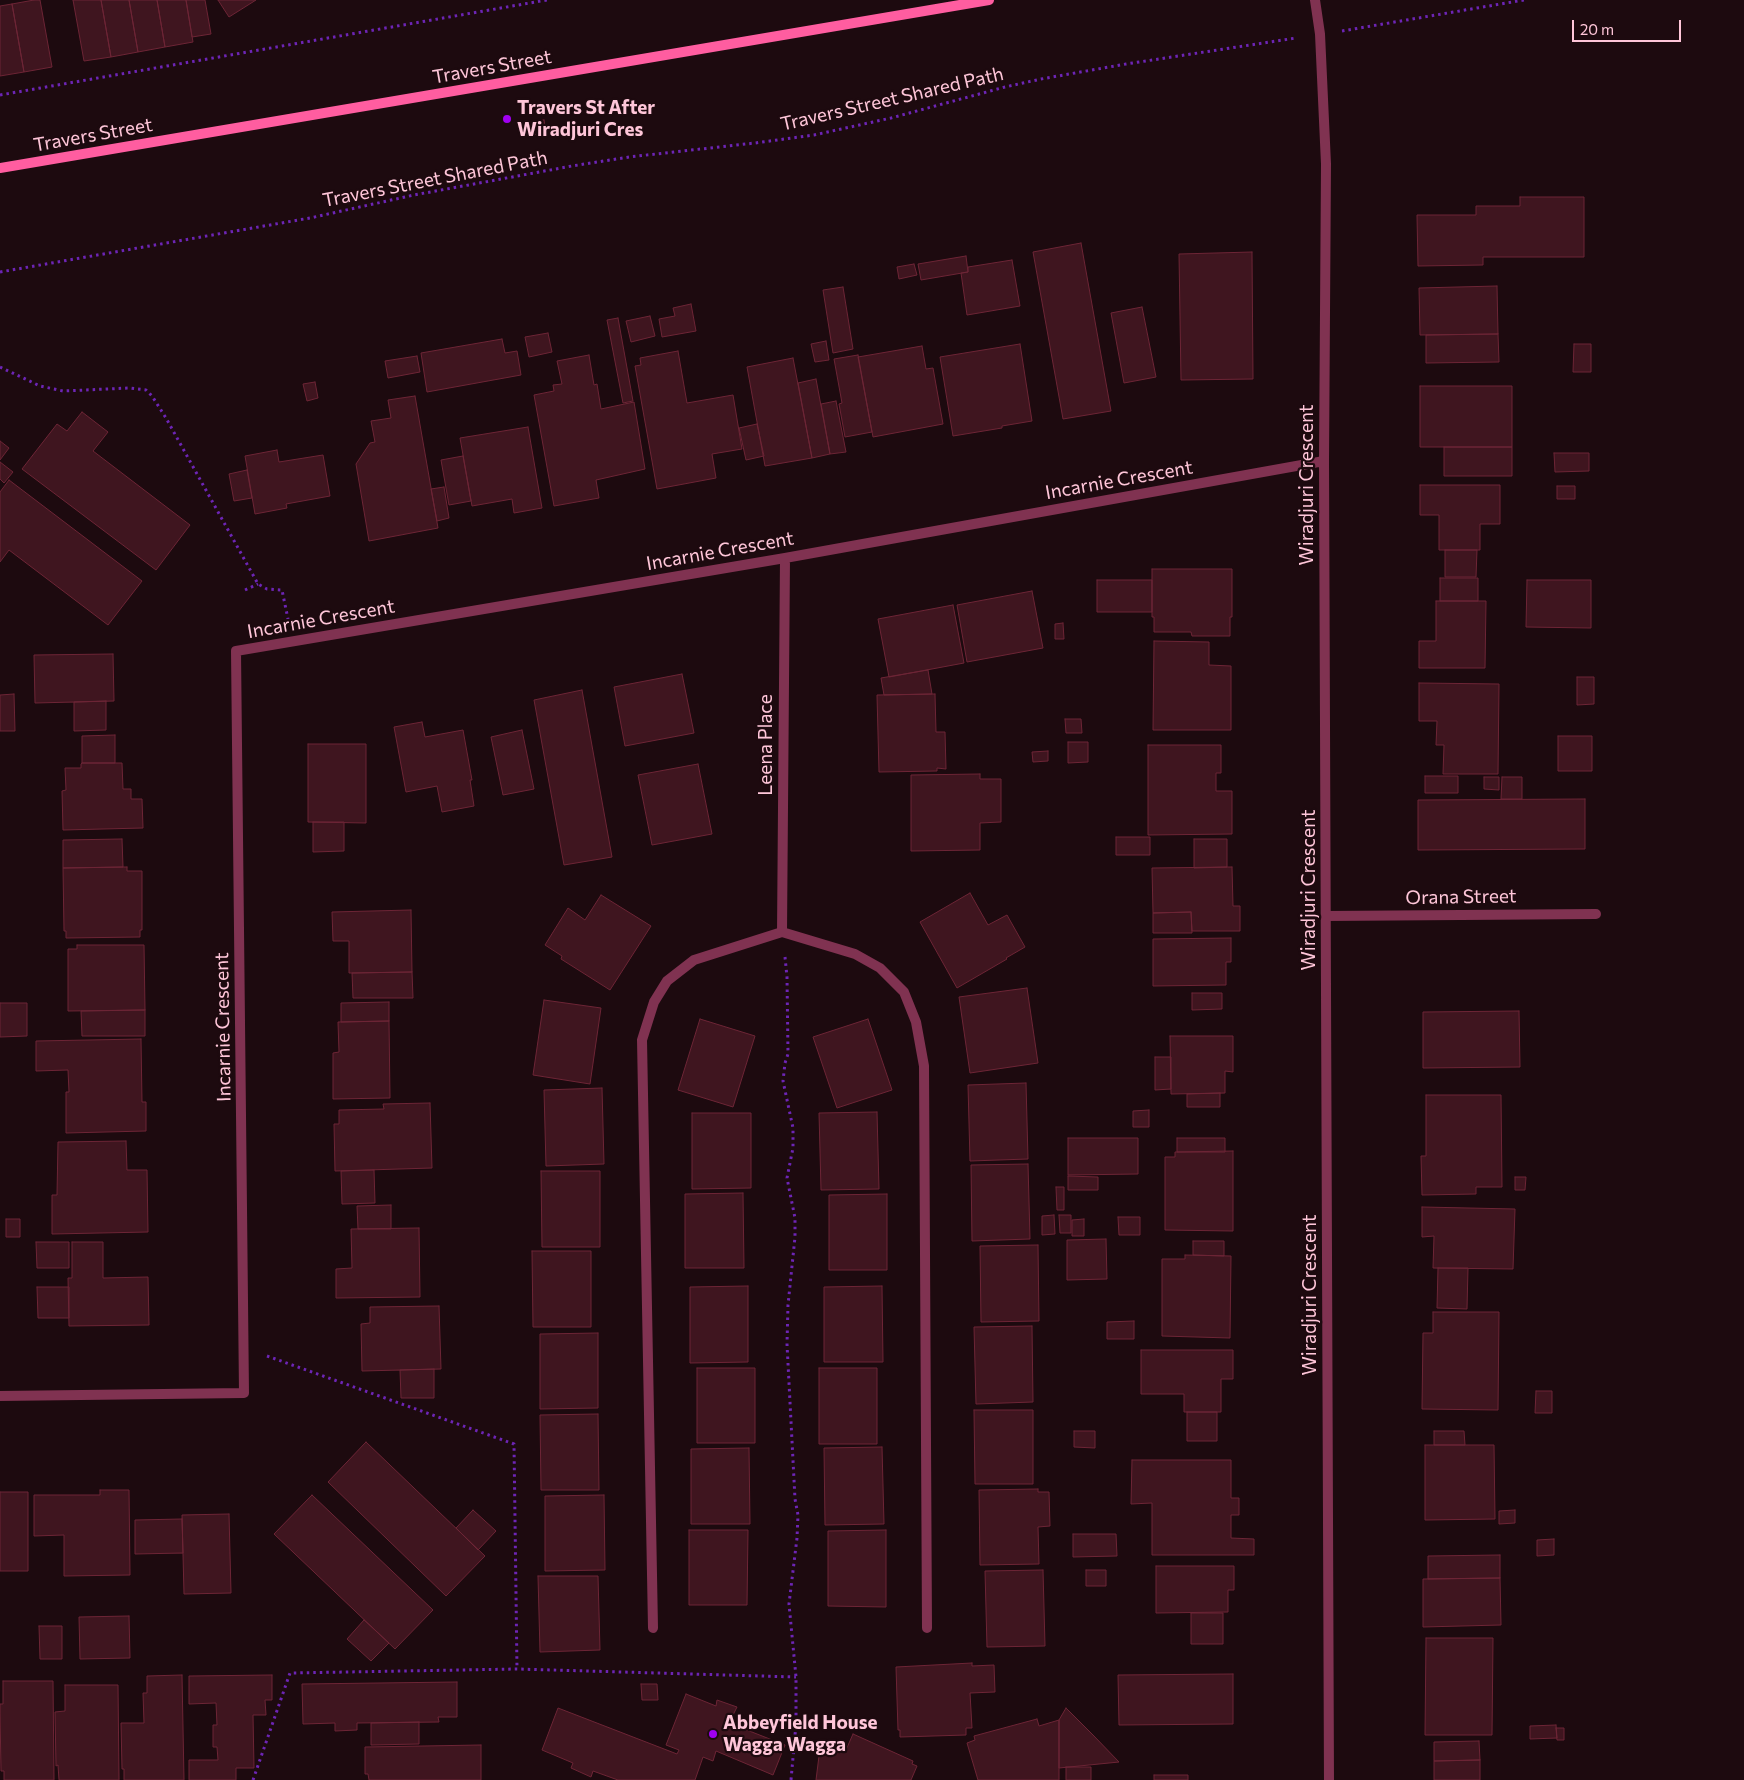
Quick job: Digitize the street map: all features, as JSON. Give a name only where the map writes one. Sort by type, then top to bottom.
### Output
[{"type":"main road","name":"Travers Street","points":[[0,168],[989,0]]},
{"type":"street","name":"Wiradjuri Crescent","points":[[1316,0],[1320,34],[1326,164],[1324,461],[1329,1780]]},
{"type":"street","name":"Incarnie Crescent","points":[[0,1396],[244,1393],[236,651],[784,558],[1324,461]]},
{"type":"street","name":"Leena Place","points":[[782,932],[784,558]]},
{"type":"street","name":"Orana Street","points":[[1326,916],[1596,914]]},
{"type":"street","points":[[653,1628],[642,1040],[654,1002],[667,981],[694,960],[782,932],[855,954],[880,968],[904,992],[916,1022],[924,1066],[927,1628]]},
{"type":"path","points":[[0,95],[546,0]]},
{"type":"path","name":"Travers Street Shared Path","points":[[0,272],[310,218],[572,166],[630,157],[814,135],[891,118],[1005,87],[1041,80],[1126,64],[1484,8],[1524,0]]},
{"type":"path","points":[[0,367],[40,386],[63,391],[129,388],[146,390],[166,418],[258,584],[267,588],[282,590],[292,641]]},
{"type":"path","points":[[245,590],[258,584]]},
{"type":"path","points":[[782,932],[787,977],[788,1054],[783,1081],[793,1138],[787,1178],[794,1218],[795,1237],[786,1344],[795,1499],[798,1515],[789,1604],[796,1677],[796,1724],[791,1780]]},
{"type":"path","points":[[243,1348],[514,1444],[517,1669]]},
{"type":"path","points":[[253,1780],[290,1672],[517,1669],[796,1677]]},
{"type":"building","points":[[40,0],[52,67],[24,72],[12,4]]},
{"type":"building","points":[[73,0],[101,0],[111,57],[84,61]]},
{"type":"building","points":[[101,0],[129,0],[138,52],[111,57]]},
{"type":"building","points":[[129,0],[157,0],[165,47],[138,52]]},
{"type":"building","points":[[157,0],[186,0],[193,42],[165,47]]},
{"type":"building","points":[[186,0],[205,0],[211,34],[192,37]]},
{"type":"building","points":[[218,0],[256,0],[229,17]]},
{"type":"building","points":[[12,4],[24,72],[0,76],[0,6]]},
{"type":"building","points":[[544,120],[546,133],[526,136],[523,123]]},
{"type":"building","points":[[1520,197],[1584,197],[1584,257],[1483,257],[1483,265],[1418,266],[1417,215],[1476,215],[1476,206],[1520,206]]},
{"type":"building","points":[[1081,243],[1111,411],[1063,419],[1033,252]]},
{"type":"building","points":[[1252,252],[1253,379],[1181,380],[1179,254]]},
{"type":"building","points":[[966,256],[968,272],[921,280],[918,264]]},
{"type":"building","points":[[1012,260],[1020,306],[967,315],[961,273],[968,272],[968,267]]},
{"type":"building","points":[[914,264],[917,275],[899,279],[897,267]]},
{"type":"building","points":[[1497,286],[1498,334],[1420,335],[1419,288]]},
{"type":"building","points":[[843,287],[853,349],[833,353],[823,290]]},
{"type":"building","points":[[691,304],[696,331],[662,337],[659,319],[675,316],[673,308]]},
{"type":"building","points":[[1142,307],[1156,377],[1124,383],[1111,313]]},
{"type":"building","points":[[650,316],[655,336],[631,342],[626,321]]},
{"type":"building","points":[[618,318],[633,401],[623,403],[607,320]]},
{"type":"building","points":[[548,333],[552,352],[529,357],[525,337]]},
{"type":"building","points":[[1498,334],[1499,362],[1426,363],[1426,335]]},
{"type":"building","points":[[502,339],[505,353],[517,351],[521,375],[427,392],[421,353]]},
{"type":"building","points":[[826,341],[829,360],[815,362],[811,344]]},
{"type":"building","points":[[1020,344],[1032,421],[953,436],[940,357]]},
{"type":"building","points":[[1574,344],[1591,344],[1591,372],[1573,372]]},
{"type":"building","points":[[922,346],[926,369],[933,368],[943,424],[873,437],[858,357]]},
{"type":"building","points":[[678,351],[687,403],[733,395],[742,449],[712,454],[716,478],[657,489],[635,366],[641,365],[640,358]]},
{"type":"building","points":[[589,355],[594,385],[597,384],[601,409],[634,402],[645,469],[596,480],[599,498],[554,506],[534,395],[554,391],[553,385],[562,384],[557,361]]},
{"type":"building","points":[[858,355],[872,432],[845,437],[839,404],[842,403],[834,359]]},
{"type":"building","points":[[417,356],[420,372],[388,378],[385,361]]},
{"type":"building","points":[[793,358],[812,458],[765,466],[747,367]]},
{"type":"building","points":[[816,379],[830,454],[812,458],[798,383]]},
{"type":"building","points":[[315,382],[318,398],[307,401],[303,384]]},
{"type":"building","points":[[1420,386],[1512,386],[1512,447],[1420,447]]},
{"type":"building","points":[[415,396],[438,528],[369,541],[356,464],[370,443],[375,442],[371,421],[391,418],[388,400]]},
{"type":"building","points":[[836,401],[846,452],[830,454],[821,404]]},
{"type":"building","points":[[82,412],[108,432],[93,451],[190,525],[156,570],[22,469],[57,424],[67,431]]},
{"type":"building","points":[[757,424],[764,456],[746,460],[739,428]]},
{"type":"building","points":[[528,427],[542,508],[514,513],[512,499],[472,506],[460,438]]},
{"type":"building","points":[[0,441],[9,448],[0,460]]},
{"type":"building","points":[[1444,447],[1512,447],[1512,476],[1444,476]]},
{"type":"building","points":[[277,450],[279,462],[323,455],[330,496],[286,504],[287,508],[255,514],[245,456]]},
{"type":"building","points":[[1554,453],[1589,453],[1589,471],[1555,472]]},
{"type":"building","points":[[463,456],[471,501],[449,505],[441,460]]},
{"type":"building","points":[[0,462],[13,472],[4,483],[0,479]]},
{"type":"building","points":[[247,470],[252,498],[234,501],[229,474]]},
{"type":"building","points":[[9,480],[142,581],[108,625],[9,550],[0,562],[0,492]]},
{"type":"building","points":[[1420,485],[1500,485],[1500,524],[1480,524],[1480,550],[1439,550],[1439,515],[1420,515]]},
{"type":"building","points":[[1557,486],[1575,486],[1575,499],[1557,499]]},
{"type":"building","points":[[444,487],[449,518],[437,521],[431,489]]},
{"type":"building","points":[[1445,550],[1477,550],[1476,577],[1445,577]]},
{"type":"building","points":[[1152,569],[1232,569],[1230,636],[1192,636],[1191,632],[1154,632],[1154,617],[1152,617]]},
{"type":"building","points":[[1440,578],[1478,578],[1478,601],[1440,601]]},
{"type":"building","points":[[1097,580],[1152,580],[1152,612],[1097,612]]},
{"type":"building","points":[[1527,580],[1591,580],[1591,628],[1526,627]]},
{"type":"building","points":[[1032,591],[1043,648],[967,662],[957,605]]},
{"type":"building","points":[[1436,601],[1486,601],[1485,668],[1419,668],[1419,641],[1436,641]]},
{"type":"building","points":[[953,605],[964,663],[889,677],[878,619]]},
{"type":"building","points":[[1063,623],[1064,639],[1055,639],[1055,624]]},
{"type":"building","points":[[1154,641],[1209,642],[1209,665],[1231,666],[1231,730],[1153,730]]},
{"type":"building","points":[[113,654],[114,701],[35,703],[34,655]]},
{"type":"building","points":[[928,670],[932,694],[884,695],[881,678]]},
{"type":"building","points":[[682,674],[694,733],[625,746],[614,687]]},
{"type":"building","points":[[1577,677],[1594,677],[1594,704],[1577,705]]},
{"type":"building","points":[[1419,683],[1499,684],[1498,774],[1443,774],[1444,745],[1436,745],[1437,721],[1419,721]]},
{"type":"building","points":[[582,690],[612,857],[564,865],[534,700]]},
{"type":"building","points":[[14,694],[15,731],[0,731],[0,695]]},
{"type":"building","points":[[935,694],[936,732],[945,732],[946,769],[937,768],[937,771],[879,772],[877,695]]},
{"type":"building","points":[[106,701],[106,730],[74,731],[74,702]]},
{"type":"building","points":[[1065,719],[1081,719],[1082,733],[1066,733]]},
{"type":"building","points":[[422,722],[425,737],[463,730],[472,780],[470,780],[474,806],[442,812],[437,786],[406,792],[394,727]]},
{"type":"building","points":[[522,730],[534,789],[503,795],[491,737]]},
{"type":"building","points":[[115,735],[115,763],[82,763],[82,736]]},
{"type":"building","points":[[1558,736],[1592,736],[1592,771],[1558,771]]},
{"type":"building","points":[[1068,742],[1088,742],[1088,762],[1068,763]]},
{"type":"building","points":[[308,744],[366,744],[366,823],[308,822]]},
{"type":"building","points":[[1148,745],[1221,745],[1221,773],[1216,773],[1216,791],[1232,791],[1232,834],[1148,835]]},
{"type":"building","points":[[1048,751],[1048,761],[1033,762],[1032,752]]},
{"type":"building","points":[[82,763],[122,763],[123,789],[131,789],[131,799],[142,799],[143,828],[63,830],[62,791],[66,790],[65,768],[81,768]]},
{"type":"building","points":[[698,764],[712,834],[652,845],[638,775]]},
{"type":"building","points":[[980,774],[980,779],[1001,779],[1001,822],[980,823],[980,850],[911,851],[911,775]]},
{"type":"building","points":[[1425,776],[1458,776],[1458,793],[1425,793]]},
{"type":"building","points":[[1484,777],[1499,777],[1499,790],[1484,789]]},
{"type":"building","points":[[1502,777],[1522,777],[1522,799],[1501,799]]},
{"type":"building","points":[[1585,799],[1585,849],[1418,850],[1418,800]]},
{"type":"building","points":[[313,822],[344,822],[344,851],[313,852]]},
{"type":"building","points":[[1116,837],[1150,837],[1150,855],[1116,855]]},
{"type":"building","points":[[122,839],[123,867],[63,868],[63,840]]},
{"type":"building","points":[[1194,839],[1227,839],[1227,867],[1194,868]]},
{"type":"building","points":[[127,867],[127,871],[142,871],[142,930],[140,930],[140,937],[66,938],[66,931],[64,931],[63,868]]},
{"type":"building","points":[[1232,867],[1233,906],[1240,906],[1240,931],[1192,931],[1191,912],[1153,913],[1152,868]]},
{"type":"building","points":[[970,893],[988,925],[1007,915],[1025,947],[957,988],[920,922]]},
{"type":"building","points":[[601,895],[651,926],[610,990],[561,959],[562,956],[545,945],[568,908],[585,920]]},
{"type":"building","points":[[411,910],[412,972],[349,973],[349,941],[333,941],[332,912]]},
{"type":"building","points":[[1191,912],[1192,933],[1153,933],[1153,913]]},
{"type":"building","points":[[1231,938],[1231,962],[1226,962],[1226,985],[1153,986],[1153,939]]},
{"type":"building","points":[[77,945],[144,945],[145,1010],[68,1011],[68,949],[77,949]]},
{"type":"building","points":[[412,972],[413,998],[353,998],[352,973]]},
{"type":"building","points":[[1027,988],[1038,1063],[970,1073],[959,997]]},
{"type":"building","points":[[1192,993],[1222,993],[1222,1009],[1192,1010]]},
{"type":"building","points":[[544,1000],[601,1008],[590,1084],[533,1075]]},
{"type":"building","points":[[389,1002],[389,1021],[341,1022],[341,1003]]},
{"type":"building","points":[[0,1003],[27,1003],[27,1036],[0,1037]]},
{"type":"building","points":[[145,1010],[145,1036],[82,1036],[81,1011]]},
{"type":"building","points":[[1519,1011],[1520,1067],[1423,1068],[1423,1012]]},
{"type":"building","points":[[700,1019],[755,1036],[733,1107],[678,1090]]},
{"type":"building","points":[[868,1019],[892,1090],[837,1108],[813,1037]]},
{"type":"building","points":[[389,1021],[390,1098],[333,1099],[333,1053],[339,1052],[338,1022]]},
{"type":"building","points":[[1170,1036],[1233,1036],[1233,1072],[1225,1071],[1225,1093],[1171,1094]]},
{"type":"building","points":[[141,1039],[142,1102],[146,1102],[146,1131],[66,1133],[66,1092],[69,1092],[68,1070],[36,1071],[36,1041]]},
{"type":"building","points":[[1155,1057],[1171,1057],[1171,1089],[1155,1090]]},
{"type":"building","points":[[1026,1083],[1028,1159],[970,1161],[968,1085]]},
{"type":"building","points":[[602,1088],[604,1164],[546,1166],[544,1090]]},
{"type":"building","points":[[1220,1093],[1220,1107],[1187,1107],[1187,1094]]},
{"type":"building","points":[[1426,1095],[1501,1095],[1502,1187],[1476,1187],[1476,1194],[1422,1195],[1421,1156],[1426,1156]]},
{"type":"building","points":[[430,1103],[432,1168],[335,1171],[334,1124],[339,1124],[339,1110],[384,1109],[383,1104]]},
{"type":"building","points":[[1149,1110],[1149,1127],[1133,1127],[1133,1111]]},
{"type":"building","points":[[877,1112],[879,1189],[821,1190],[819,1113]]},
{"type":"building","points":[[692,1113],[751,1113],[751,1188],[692,1189]]},
{"type":"building","points":[[1068,1138],[1138,1138],[1138,1174],[1068,1175]]},
{"type":"building","points":[[1177,1138],[1225,1138],[1225,1152],[1177,1152]]},
{"type":"building","points":[[126,1141],[127,1170],[147,1170],[148,1232],[52,1234],[52,1195],[57,1195],[58,1142]]},
{"type":"building","points":[[1233,1151],[1233,1231],[1165,1230],[1165,1157],[1175,1157],[1175,1152]]},
{"type":"building","points":[[1028,1164],[1030,1239],[972,1241],[971,1165]]},
{"type":"building","points":[[374,1170],[375,1203],[342,1204],[341,1171]]},
{"type":"building","points":[[541,1171],[600,1171],[600,1247],[542,1247]]},
{"type":"building","points":[[1068,1176],[1098,1177],[1098,1190],[1068,1190]]},
{"type":"building","points":[[1515,1177],[1526,1177],[1525,1190],[1515,1190]]},
{"type":"building","points":[[1056,1187],[1064,1187],[1064,1210],[1057,1210]]},
{"type":"building","points":[[743,1193],[744,1268],[685,1268],[685,1194]]},
{"type":"building","points":[[887,1194],[887,1270],[829,1270],[829,1195]]},
{"type":"building","points":[[391,1205],[391,1229],[358,1229],[357,1206]]},
{"type":"building","points":[[1422,1207],[1515,1209],[1513,1269],[1433,1268],[1434,1236],[1422,1237]]},
{"type":"building","points":[[1054,1215],[1055,1234],[1042,1235],[1042,1216]]},
{"type":"building","points":[[1059,1215],[1071,1215],[1071,1233],[1060,1233]]},
{"type":"building","points":[[1118,1217],[1140,1217],[1140,1235],[1119,1235]]},
{"type":"building","points":[[6,1219],[20,1219],[20,1237],[6,1237]]},
{"type":"building","points":[[1084,1219],[1084,1236],[1072,1236],[1072,1220]]},
{"type":"building","points":[[419,1228],[420,1297],[336,1298],[336,1269],[352,1268],[351,1229]]},
{"type":"building","points":[[1106,1239],[1107,1279],[1067,1280],[1067,1240]]},
{"type":"building","points":[[1193,1241],[1224,1241],[1224,1256],[1193,1255]]},
{"type":"building","points":[[36,1242],[69,1242],[69,1268],[37,1268]]},
{"type":"building","points":[[72,1242],[103,1242],[103,1278],[148,1277],[149,1325],[69,1326],[68,1278],[72,1278]]},
{"type":"building","points":[[1038,1245],[1039,1321],[981,1322],[980,1246]]},
{"type":"building","points":[[532,1251],[591,1251],[591,1327],[533,1327]]},
{"type":"building","points":[[1185,1255],[1231,1256],[1230,1338],[1162,1336],[1162,1259],[1185,1259]]},
{"type":"building","points":[[1438,1268],[1468,1268],[1467,1309],[1437,1308]]},
{"type":"building","points":[[748,1286],[748,1362],[690,1363],[690,1287]]},
{"type":"building","points":[[882,1286],[883,1362],[824,1362],[824,1287]]},
{"type":"building","points":[[37,1287],[69,1287],[69,1318],[38,1318]]},
{"type":"building","points":[[439,1306],[441,1369],[362,1371],[361,1324],[370,1323],[370,1307]]},
{"type":"building","points":[[1433,1312],[1499,1312],[1498,1410],[1422,1409],[1423,1333],[1433,1333]]},
{"type":"building","points":[[1134,1321],[1134,1339],[1107,1339],[1107,1322]]},
{"type":"building","points":[[1032,1326],[1033,1402],[976,1404],[974,1327]]},
{"type":"building","points":[[598,1333],[598,1408],[540,1409],[540,1334]]},
{"type":"building","points":[[1141,1350],[1233,1350],[1233,1379],[1221,1379],[1221,1412],[1184,1412],[1184,1394],[1141,1394]]},
{"type":"building","points":[[697,1368],[755,1368],[755,1443],[697,1443]]},
{"type":"building","points":[[819,1368],[877,1368],[877,1444],[819,1444]]},
{"type":"building","points":[[434,1369],[434,1398],[401,1398],[400,1370]]},
{"type":"building","points":[[1536,1391],[1552,1391],[1552,1413],[1535,1413]]},
{"type":"building","points":[[974,1410],[1033,1410],[1033,1484],[975,1484]]},
{"type":"building","points":[[1187,1412],[1217,1412],[1217,1441],[1187,1441]]},
{"type":"building","points":[[598,1414],[599,1490],[541,1490],[540,1415]]},
{"type":"building","points":[[1074,1431],[1095,1431],[1095,1448],[1074,1447]]},
{"type":"building","points":[[1434,1431],[1464,1431],[1465,1445],[1434,1445]]},
{"type":"building","points":[[366,1442],[485,1556],[446,1596],[328,1482]]},
{"type":"building","points":[[1425,1445],[1494,1445],[1495,1519],[1425,1520]]},
{"type":"building","points":[[882,1447],[884,1524],[825,1525],[824,1448]]},
{"type":"building","points":[[749,1448],[750,1524],[691,1524],[691,1449]]},
{"type":"building","points":[[1132,1460],[1231,1460],[1231,1498],[1239,1498],[1239,1515],[1231,1515],[1231,1538],[1254,1539],[1254,1555],[1152,1555],[1152,1503],[1131,1504]]},
{"type":"building","points":[[1038,1489],[1038,1492],[1049,1492],[1050,1526],[1038,1527],[1039,1564],[980,1565],[979,1490]]},
{"type":"building","points":[[100,1490],[129,1490],[130,1575],[64,1576],[64,1535],[34,1536],[34,1495],[100,1495]]},
{"type":"building","points":[[0,1492],[28,1492],[28,1571],[0,1571]]},
{"type":"building","points":[[312,1495],[433,1610],[395,1649],[274,1534]]},
{"type":"building","points":[[604,1495],[605,1570],[545,1571],[545,1496]]},
{"type":"building","points":[[473,1510],[496,1531],[478,1550],[456,1528]]},
{"type":"building","points":[[1515,1510],[1515,1523],[1499,1524],[1499,1511]]},
{"type":"building","points":[[229,1514],[231,1593],[184,1594],[182,1515]]},
{"type":"building","points":[[182,1519],[183,1553],[135,1554],[135,1520]]},
{"type":"building","points":[[689,1530],[748,1530],[747,1605],[689,1605]]},
{"type":"building","points":[[886,1530],[886,1607],[828,1606],[828,1531]]},
{"type":"building","points":[[1073,1534],[1116,1534],[1117,1556],[1073,1557]]},
{"type":"building","points":[[1554,1539],[1554,1555],[1537,1556],[1537,1540]]},
{"type":"building","points":[[1500,1555],[1500,1578],[1428,1579],[1428,1556]]},
{"type":"building","points":[[1156,1566],[1234,1566],[1234,1590],[1228,1590],[1228,1612],[1156,1613]]},
{"type":"building","points":[[1043,1570],[1045,1646],[987,1647],[985,1571]]},
{"type":"building","points":[[1086,1570],[1106,1570],[1106,1586],[1086,1586]]},
{"type":"building","points":[[538,1576],[598,1576],[600,1650],[540,1652]]},
{"type":"building","points":[[1500,1578],[1501,1625],[1423,1627],[1423,1579]]},
{"type":"building","points":[[1191,1613],[1223,1613],[1223,1644],[1191,1644]]},
{"type":"building","points":[[129,1616],[130,1658],[80,1659],[79,1617]]},
{"type":"building","points":[[364,1620],[389,1643],[371,1661],[347,1639]]},
{"type":"building","points":[[39,1626],[62,1626],[62,1659],[40,1659]]},
{"type":"building","points":[[1426,1638],[1493,1638],[1492,1735],[1425,1735]]},
{"type":"building","points":[[972,1663],[972,1666],[994,1665],[995,1692],[970,1693],[972,1728],[966,1728],[966,1735],[900,1737],[900,1730],[898,1730],[896,1667]]},
{"type":"building","points":[[1233,1674],[1233,1724],[1119,1725],[1118,1675]]},
{"type":"building","points":[[182,1675],[184,1780],[124,1780],[121,1723],[144,1723],[143,1693],[147,1693],[147,1676]]},
{"type":"building","points":[[272,1675],[272,1700],[265,1700],[266,1715],[253,1715],[254,1768],[236,1768],[236,1780],[189,1780],[189,1760],[218,1760],[217,1747],[213,1747],[213,1725],[217,1725],[216,1703],[189,1704],[189,1676]]},
{"type":"building","points":[[3,1681],[53,1681],[54,1780],[4,1780],[4,1771],[1,1771],[0,1713],[0,1704],[3,1704]]},
{"type":"building","points":[[457,1682],[457,1717],[438,1717],[439,1722],[357,1723],[357,1730],[335,1731],[335,1723],[303,1724],[302,1684]]},
{"type":"building","points":[[641,1684],[657,1684],[658,1700],[642,1700]]},
{"type":"building","points":[[65,1685],[118,1685],[119,1780],[59,1780],[58,1765],[56,1766],[55,1712],[65,1711]]},
{"type":"building","name":"Abbeyfield House Wagga Wagga","points":[[686,1694],[716,1706],[717,1700],[737,1707],[729,1723],[785,1745],[773,1775],[716,1751],[713,1761],[703,1757],[695,1780],[618,1780],[593,1771],[591,1777],[571,1768],[573,1763],[542,1750],[558,1708],[677,1754],[679,1750],[666,1745]]},
{"type":"building","points":[[1066,1708],[1119,1762],[1059,1768],[1059,1720]]},
{"type":"building","points":[[1037,1719],[1039,1726],[1059,1720],[1059,1780],[978,1780],[967,1743],[975,1740],[974,1736]]},
{"type":"building","points":[[419,1722],[419,1744],[371,1745],[371,1723]]},
{"type":"building","points":[[1556,1725],[1557,1738],[1530,1739],[1530,1726]]},
{"type":"building","points":[[1556,1728],[1564,1728],[1564,1740],[1557,1740]]},
{"type":"building","points":[[853,1734],[913,1761],[912,1764],[917,1766],[911,1780],[816,1780],[821,1740],[846,1750]]},
{"type":"building","points":[[1479,1741],[1480,1760],[1434,1761],[1434,1742]]},
{"type":"building","points":[[481,1745],[481,1780],[369,1780],[368,1774],[365,1774],[365,1747]]},
{"type":"building","points":[[1480,1760],[1480,1780],[1434,1780],[1434,1761]]},
{"type":"building","points":[[1066,1767],[1091,1767],[1091,1780],[1066,1780]]},
{"type":"building","points":[[1154,1775],[1188,1775],[1188,1780],[1154,1780]]},
{"type":"place","name":"Travers St After Wiradjuri Cres","points":[[507,119]]},
{"type":"place","name":"Abbeyfield House Wagga Wagga","points":[[713,1734]]}]
